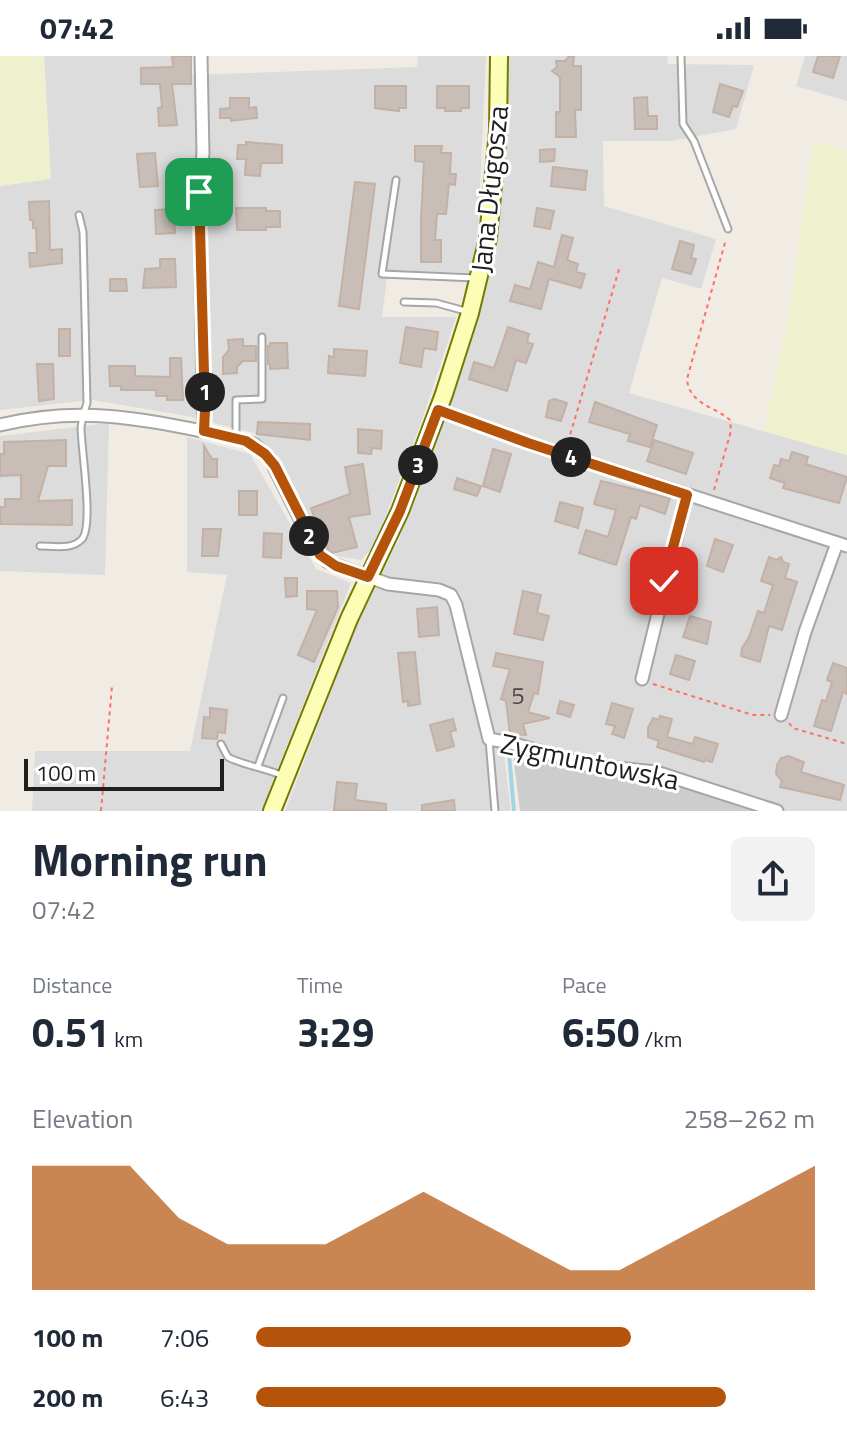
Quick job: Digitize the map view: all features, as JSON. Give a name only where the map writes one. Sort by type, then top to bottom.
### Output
[{"type":"street","points":[[201,56],[203,153],[199,192],[204,431]]},
{"type":"street","name":"Jana Długosza","points":[[272,811],[349,619],[400,511],[470,313],[488,238],[496,160],[499,56]]},
{"type":"street","points":[[438,410],[565,455],[842,544],[805,632],[781,715]]},
{"type":"street","points":[[0,425],[31,418],[112,414],[254,444],[270,459],[320,555],[336,566],[368,577]]},
{"type":"street","points":[[642,679],[687,495]]},
{"type":"street","name":"Zygmuntowska","points":[[368,577],[388,584],[439,590],[451,595],[489,739],[587,765],[656,772],[777,811]]},
{"type":"lane","points":[[681,56],[683,124],[694,141],[728,229]]},
{"type":"lane","points":[[396,180],[382,274],[480,279]]},
{"type":"lane","points":[[40,546],[70,546],[81,540],[86,532],[81,428],[87,403],[83,232],[79,215]]},
{"type":"lane","points":[[404,302],[436,303],[470,313]]},
{"type":"lane","points":[[236,438],[236,400],[262,399],[262,337]]},
{"type":"lane","points":[[258,766],[283,698]]},
{"type":"lane","points":[[489,739],[495,811]]},
{"type":"lane","points":[[221,744],[227,756],[286,777]]},
{"type":"path","points":[[710,503],[731,431],[730,420],[697,400],[688,390],[687,379],[728,229]]},
{"type":"path","points":[[565,455],[620,266]]},
{"type":"path","points":[[642,679],[753,715],[781,715],[793,728],[847,744]]},
{"type":"path","points":[[101,811],[112,686]]},
{"type":"shaded area","points":[[44,56],[191,56],[192,75],[417,67],[418,56],[486,56],[478,229],[471,273],[388,270],[382,317],[456,317],[421,423],[374,546],[361,560],[329,555],[315,533],[280,458],[254,433],[187,416],[92,400],[0,410],[0,186],[50,178]]},
{"type":"shaded area","points":[[505,56],[667,56],[668,64],[754,65],[736,129],[671,141],[603,141],[604,206],[716,239],[701,289],[662,278],[629,393],[847,455],[847,811],[769,811],[502,737],[511,811],[285,811],[356,627],[398,541],[442,427],[481,306],[499,223],[506,96]]},
{"type":"shaded area","points":[[805,56],[847,56],[847,101],[796,86]]},
{"type":"shaded area","points":[[109,423],[105,575],[0,571],[0,436]]},
{"type":"shaded area","points":[[187,437],[250,454],[316,569],[351,583],[261,811],[32,811],[35,751],[190,751],[227,575],[187,572]]},
{"type":"shaded area","points":[[511,739],[769,811],[520,811]]},
{"type":"green space","points":[[0,56],[44,56],[51,179],[0,186]]},
{"type":"green space","points":[[813,141],[847,152],[847,455],[764,431],[790,307]]},
{"type":"building","points":[[172,56],[191,56],[191,84],[172,84],[177,125],[159,126],[158,108],[162,107],[160,84],[141,84],[141,68],[173,67]]},
{"type":"building","points":[[569,56],[574,56],[573,66],[581,66],[581,110],[575,110],[576,137],[556,137],[560,77],[552,71],[557,67],[556,61],[565,61]]},
{"type":"building","points":[[818,56],[840,56],[833,78],[813,72]]},
{"type":"building","points":[[720,84],[743,91],[729,117],[713,112]]},
{"type":"building","points":[[375,86],[406,86],[406,108],[399,108],[399,111],[375,108]]},
{"type":"building","points":[[437,86],[469,86],[469,108],[445,111],[445,108],[437,108]]},
{"type":"building","points":[[647,97],[648,116],[657,116],[657,129],[635,129],[634,98]]},
{"type":"building","points":[[230,98],[249,98],[249,108],[256,107],[257,118],[231,121],[231,118],[220,118],[220,109],[230,108]]},
{"type":"building","points":[[246,142],[282,145],[282,163],[261,163],[260,176],[245,175],[246,159],[237,159],[238,145],[246,145]]},
{"type":"building","points":[[415,146],[442,146],[441,153],[451,153],[450,174],[456,174],[455,185],[449,184],[446,214],[437,214],[435,240],[441,240],[441,262],[421,262],[424,162],[415,161]]},
{"type":"building","points":[[555,149],[554,161],[540,162],[540,150]]},
{"type":"building","points":[[155,153],[158,186],[140,187],[137,154]]},
{"type":"building","points":[[553,167],[587,171],[585,190],[551,186]]},
{"type":"building","points":[[355,182],[375,184],[359,309],[339,306]]},
{"type":"building","points":[[49,201],[50,250],[62,249],[62,263],[30,267],[29,253],[37,253],[36,228],[30,220],[29,202]]},
{"type":"building","points":[[236,208],[280,211],[280,227],[237,230]]},
{"type":"building","points":[[537,208],[554,211],[550,229],[534,226]]},
{"type":"building","points":[[174,209],[175,233],[156,234],[155,210]]},
{"type":"building","points":[[562,235],[573,238],[567,260],[578,264],[576,272],[585,274],[581,288],[549,279],[541,309],[510,301],[515,285],[530,289],[538,262],[554,267]]},
{"type":"building","points":[[680,241],[694,245],[691,258],[696,259],[691,274],[672,269]]},
{"type":"building","points":[[160,259],[175,259],[176,287],[143,288],[145,269],[160,268]]},
{"type":"building","points":[[110,279],[126,279],[127,291],[110,291]]},
{"type":"building","points":[[406,327],[438,332],[436,350],[424,348],[421,367],[400,363]]},
{"type":"building","points":[[508,327],[529,334],[527,342],[533,344],[526,363],[516,360],[507,391],[469,379],[474,362],[494,368]]},
{"type":"building","points":[[59,329],[70,329],[70,356],[59,356]]},
{"type":"building","points":[[243,339],[243,346],[256,346],[256,361],[243,361],[237,367],[237,373],[223,374],[223,357],[229,350],[228,340]]},
{"type":"building","points":[[270,343],[287,343],[288,368],[270,369]]},
{"type":"building","points":[[334,349],[367,351],[365,376],[328,373],[329,356],[334,357]]},
{"type":"building","points":[[170,358],[181,358],[183,400],[156,396],[156,390],[121,390],[121,386],[110,386],[109,366],[135,366],[135,376],[170,377]]},
{"type":"building","points":[[37,364],[53,364],[54,399],[39,401]]},
{"type":"building","points":[[554,399],[567,403],[561,421],[546,417],[549,401]]},
{"type":"building","points":[[595,402],[657,425],[650,447],[628,441],[630,434],[589,422]]},
{"type":"building","points":[[258,422],[310,424],[310,440],[257,434]]},
{"type":"building","points":[[358,429],[382,431],[381,449],[372,448],[371,454],[358,453]]},
{"type":"building","points":[[66,440],[66,466],[48,466],[38,501],[72,500],[72,525],[0,524],[0,507],[5,507],[5,499],[21,499],[21,475],[0,476],[0,454],[4,454],[4,442]]},
{"type":"building","points":[[654,440],[693,453],[686,474],[647,461]]},
{"type":"building","points":[[204,446],[212,459],[217,459],[217,477],[204,477]]},
{"type":"building","points":[[493,449],[511,454],[500,492],[483,486]]},
{"type":"building","points":[[792,452],[808,457],[806,464],[847,477],[839,503],[783,488],[785,483],[770,478],[774,465],[779,466],[781,459],[789,461]]},
{"type":"building","points":[[363,464],[370,514],[349,517],[357,547],[332,553],[328,549],[322,521],[316,523],[311,508],[350,494],[345,467]]},
{"type":"building","points":[[457,478],[481,486],[477,496],[454,489]]},
{"type":"building","points":[[601,481],[670,498],[665,514],[640,505],[636,519],[631,517],[616,565],[579,553],[586,530],[608,537],[616,510],[594,504]]},
{"type":"building","points":[[239,491],[257,491],[257,515],[239,515]]},
{"type":"building","points":[[560,502],[583,508],[578,528],[555,521]]},
{"type":"building","points":[[203,529],[221,529],[218,556],[202,556]]},
{"type":"building","points":[[264,533],[282,534],[281,558],[263,557]]},
{"type":"building","points":[[715,539],[733,545],[723,572],[707,566]]},
{"type":"building","points":[[769,557],[776,560],[781,557],[783,562],[789,564],[785,578],[797,582],[782,630],[769,626],[760,662],[741,656],[758,611],[764,613],[773,585],[761,581]]},
{"type":"building","points":[[285,578],[297,578],[297,596],[286,597]]},
{"type":"building","points":[[307,591],[337,591],[338,607],[314,662],[298,655],[317,610],[307,609]]},
{"type":"building","points":[[523,591],[541,595],[537,613],[549,616],[543,640],[514,634]]},
{"type":"building","points":[[437,607],[439,635],[419,637],[417,609]]},
{"type":"building","points":[[690,616],[711,622],[707,644],[683,637]]},
{"type":"building","points":[[415,652],[420,704],[408,706],[408,701],[403,702],[398,653]]},
{"type":"building","points":[[496,653],[543,662],[538,694],[534,693],[528,712],[550,718],[523,724],[526,735],[510,734],[506,701],[501,699],[510,669],[493,666]]},
{"type":"building","points":[[676,655],[695,661],[689,680],[670,674]]},
{"type":"building","points":[[833,663],[847,668],[847,694],[843,692],[831,731],[814,726],[822,700],[826,701],[832,682],[827,680]]},
{"type":"building","points":[[560,701],[574,705],[570,717],[557,713]]},
{"type":"building","points":[[612,703],[633,709],[624,738],[612,734],[615,726],[606,724]]},
{"type":"building","points":[[210,708],[227,710],[225,733],[218,732],[217,739],[202,738],[204,717],[210,718]]},
{"type":"building","points":[[660,716],[672,719],[667,737],[693,744],[695,737],[718,744],[712,762],[657,747],[659,741],[648,737],[648,728],[653,718],[659,720]]},
{"type":"building","points":[[453,719],[456,730],[450,732],[454,746],[437,751],[430,725]]},
{"type":"building","points":[[788,756],[804,762],[801,772],[844,785],[840,800],[780,787],[782,781],[776,774],[777,765],[781,758]]},
{"type":"building","points":[[337,782],[357,784],[355,800],[386,804],[386,811],[334,810]]},
{"type":"building","points":[[454,800],[455,811],[422,811],[422,805]]},
{"type":"waterway","points":[[509,754],[514,811]]},
{"type":"route","points":[[199,192],[204,431],[254,444],[270,459],[313,545],[328,562],[368,577],[400,511],[438,410],[687,495],[664,581]]}]
